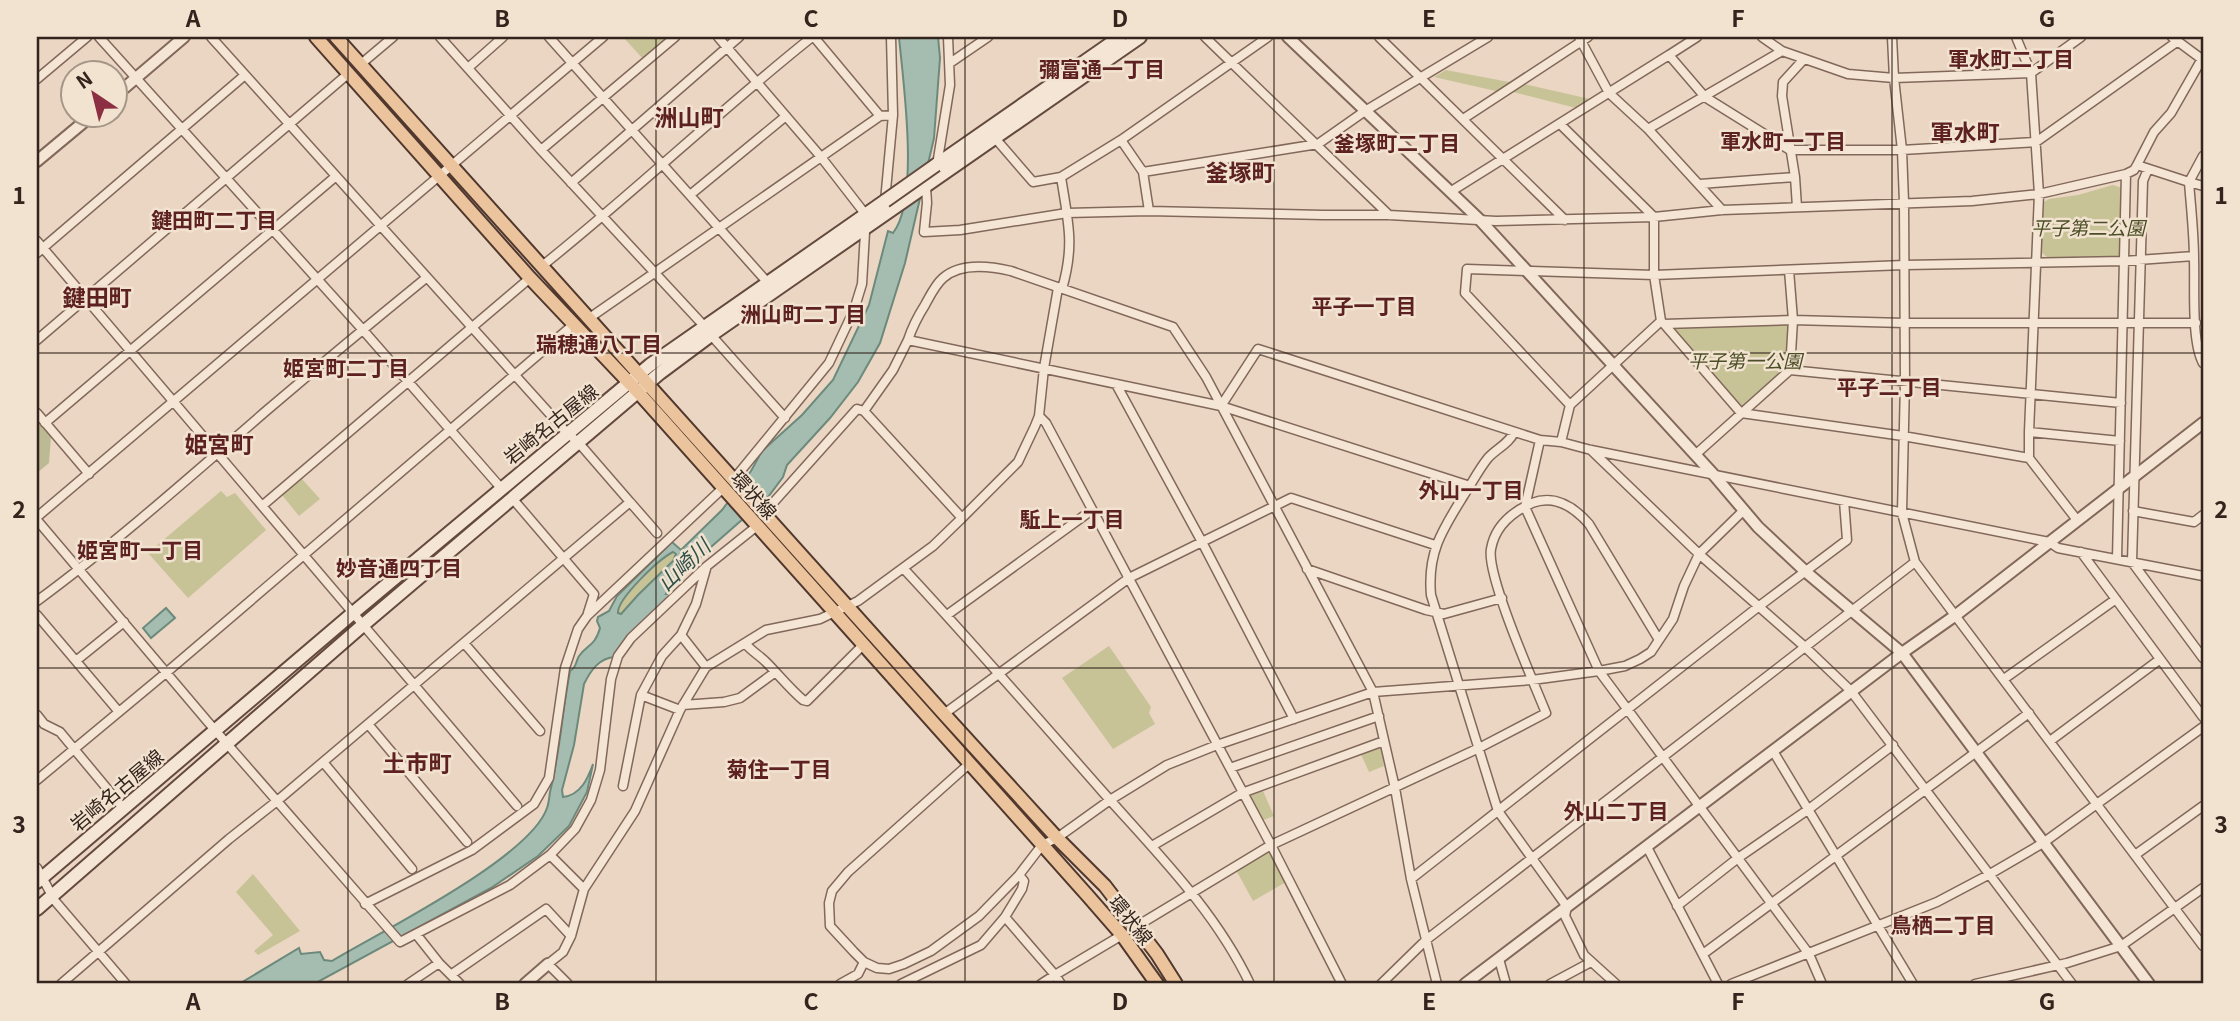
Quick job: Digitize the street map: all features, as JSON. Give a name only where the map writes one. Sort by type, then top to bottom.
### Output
[{"type":"main road","name":"環状線","points":[[316,37],[530,278],[735,480],[1057,838],[1105,886],[1137,926],[1176,984]]},
{"type":"main road","name":"環状線","points":[[336,37],[588,318],[724,489],[1122,935],[1157,984]]},
{"type":"main road","name":"岩崎名古屋線","points":[[39,876],[124,809],[567,433],[639,383],[768,283],[1120,37]]},
{"type":"main road","name":"岩崎名古屋線","points":[[708,331],[865,229],[1140,37]]},
{"type":"main road","name":"岩崎名古屋線","points":[[37,909],[578,442],[639,383]]},
{"type":"street","points":[[37,79],[87,37]]},
{"type":"street","points":[[99,37],[363,330],[501,488]]},
{"type":"street","points":[[130,82],[184,37]]},
{"type":"street","points":[[211,37],[426,278],[578,442],[657,533]]},
{"type":"street","points":[[361,64],[393,37]]},
{"type":"street","points":[[440,37],[785,418]]},
{"type":"street","points":[[468,68],[503,37]]},
{"type":"street","points":[[549,37],[768,283]]},
{"type":"street","points":[[603,37],[37,519],[227,744],[400,942],[492,896],[550,855],[575,829],[591,800],[600,770],[611,679],[618,656],[631,638],[755,523]]},
{"type":"street","points":[[541,150],[675,37]]},
{"type":"street","points":[[718,37],[821,157],[866,215],[862,284],[854,310],[829,363],[735,480]]},
{"type":"street","points":[[570,183],[740,37]]},
{"type":"street","points":[[542,266],[603,218],[756,81],[813,37],[880,116]]},
{"type":"street","points":[[885,201],[893,115],[891,37]]},
{"type":"street","points":[[936,165],[950,85],[948,37]]},
{"type":"street","points":[[950,63],[988,37]]},
{"type":"street","points":[[1205,37],[1389,215]]},
{"type":"street","points":[[995,138],[1033,182],[1061,177],[1121,140],[1268,37]]},
{"type":"street","points":[[1288,37],[1480,220],[1528,270],[1612,366],[1713,474],[1743,511],[1806,572],[1902,653],[2149,984]]},
{"type":"street","points":[[1379,37],[1566,220]]},
{"type":"street","points":[[1143,172],[1318,144],[1365,111],[1488,37]]},
{"type":"street","points":[[1450,192],[1697,37]]},
{"type":"street","points":[[1762,37],[1782,51],[1848,74],[1894,78],[2031,73],[2081,37]]},
{"type":"street","points":[[1892,37],[1904,202],[1905,382],[1902,513],[1914,562],[2203,946]]},
{"type":"street","points":[[2016,37],[2031,73],[2039,194],[2029,394],[2029,458],[2077,520]]},
{"type":"street","points":[[1462,119],[1583,38],[1609,93],[1648,129],[1723,210]]},
{"type":"street","points":[[926,187],[924,232],[960,230],[1067,214],[1149,211],[1566,220],[1654,217],[1723,210],[1972,201],[2039,194],[2134,170],[2154,132],[2171,113],[2203,59],[2175,39],[2036,142],[1902,150],[1790,150],[1705,97],[1669,55]]},
{"type":"street","points":[[1648,129],[1782,51]]},
{"type":"street","points":[[1797,207],[1782,96],[1783,82],[1804,59]]},
{"type":"street","points":[[37,340],[349,73]]},
{"type":"street","points":[[245,75],[39,247],[174,401],[517,806]]},
{"type":"street","points":[[588,318],[880,116],[893,115]]},
{"type":"street","points":[[690,195],[786,116]]},
{"type":"street","points":[[1560,124],[1654,217],[1654,275],[1662,323],[1741,413],[1903,436],[2029,458]]},
{"type":"street","points":[[37,161],[74,130]]},
{"type":"street","points":[[1121,140],[1143,172],[1149,211]]},
{"type":"street","points":[[2203,156],[2189,183],[2196,323],[2203,363]]},
{"type":"street","points":[[2137,165],[2203,186]]},
{"type":"street","points":[[2148,169],[2143,181],[2132,562],[2203,658]]},
{"type":"street","points":[[2117,559],[2126,174]]},
{"type":"street","points":[[45,423],[335,177]]},
{"type":"street","points":[[524,984],[564,952],[584,889],[635,811],[681,707],[706,667],[766,630],[820,620],[858,601],[933,546],[1018,462],[1039,416],[1044,368],[1060,288],[1070,261],[1071,239],[1061,177]]},
{"type":"street","points":[[1700,184],[1795,177]]},
{"type":"street","points":[[1570,405],[1465,293],[1467,269],[1654,275],[2036,261],[2124,261],[2194,256]]},
{"type":"street","points":[[864,411],[893,370],[921,312],[941,280],[958,270],[994,267],[1173,327],[1206,377],[1373,692],[1395,788],[1411,879],[1437,984]]},
{"type":"street","points":[[1695,455],[1790,370],[1793,320],[1789,270]]},
{"type":"street","points":[[37,601],[79,570],[426,278]]},
{"type":"street","points":[[262,506],[530,278]]},
{"type":"street","points":[[1561,442],[1570,405],[1662,323],[1793,320],[1904,323],[2196,323]]},
{"type":"street","points":[[37,780],[574,324]]},
{"type":"street","points":[[908,340],[1221,406],[1470,486]]},
{"type":"street","points":[[1221,406],[1258,349],[1540,440],[1561,442],[2049,542],[2059,548],[2203,576]]},
{"type":"street","points":[[1790,370],[2121,403]]},
{"type":"street","points":[[1116,384],[1294,719]]},
{"type":"street","points":[[764,513],[858,409],[864,411],[962,518]]},
{"type":"street","points":[[37,413],[89,474]]},
{"type":"street","points":[[1039,416],[1046,423],[1129,578],[1342,984]]},
{"type":"street","points":[[1465,984],[1851,691],[1956,615],[2203,423]]},
{"type":"street","points":[[1514,432],[1511,439],[1488,459],[1435,545],[1430,580],[1437,613],[1498,811],[1567,907],[1565,916],[1584,955],[1616,984]]},
{"type":"street","points":[[2029,432],[2120,441]]},
{"type":"street","points":[[1540,440],[1525,507],[1599,671],[1809,954],[1822,984]]},
{"type":"street","points":[[1591,450],[1699,554],[1851,691],[2072,984]]},
{"type":"street","points":[[366,905],[472,850],[534,804],[549,778],[565,668],[578,629],[587,616],[724,489]]},
{"type":"street","points":[[512,498],[594,594],[587,616]]},
{"type":"street","points":[[944,714],[1129,578],[1291,498],[1435,545]]},
{"type":"street","points":[[1137,926],[1271,845],[1479,748],[1546,713],[1494,576],[1490,550],[1495,535],[1506,519],[1525,507],[1546,500],[1558,502],[1579,513],[1589,524],[1659,640]]},
{"type":"street","points":[[1411,879],[1847,540],[1844,501]]},
{"type":"street","points":[[61,984],[630,502]]},
{"type":"street","points":[[947,615],[1092,510]]},
{"type":"street","points":[[969,764],[848,872],[832,891],[829,903],[830,926],[864,962],[877,968],[889,969],[931,951],[979,916],[1042,845],[1057,838],[1110,800],[1167,765],[1217,745],[1373,692],[1532,680],[1625,666],[1640,659],[1651,652],[1673,619],[1699,554],[1743,511]]},
{"type":"street","points":[[2133,511],[2194,522],[2203,515]]},
{"type":"street","points":[[2081,552],[2203,717]]},
{"type":"street","points":[[1381,984],[1426,940],[1914,562]]},
{"type":"street","points":[[623,786],[641,695],[662,656],[681,635],[696,604],[707,566]]},
{"type":"street","points":[[903,568],[1192,893],[1242,967],[1250,984]]},
{"type":"street","points":[[1307,569],[1437,613],[1444,614],[1502,598]]},
{"type":"street","points":[[2004,679],[2116,599]]},
{"type":"street","points":[[37,615],[120,712]]},
{"type":"street","points":[[77,660],[124,622]]},
{"type":"street","points":[[681,635],[706,667]]},
{"type":"street","points":[[464,643],[540,731]]},
{"type":"street","points":[[745,643],[796,694],[807,701],[863,645]]},
{"type":"street","points":[[2050,741],[2159,660]]},
{"type":"street","points":[[641,695],[681,707],[724,702],[740,698],[774,673]]},
{"type":"street","points":[[1703,954],[2029,713]]},
{"type":"street","points":[[37,715],[44,724],[60,732],[124,809]]},
{"type":"street","points":[[1230,768],[1379,716]]},
{"type":"street","points":[[368,724],[467,842]]},
{"type":"street","points":[[1731,984],[1937,902],[1990,874],[2043,843],[2203,727]]},
{"type":"street","points":[[1152,846],[1242,793],[1384,741]]},
{"type":"street","points":[[1677,905],[1893,745]]},
{"type":"street","points":[[1773,751],[1913,984]]},
{"type":"street","points":[[323,762],[412,869]]},
{"type":"street","points":[[2135,855],[2203,806]]},
{"type":"street","points":[[1647,847],[1718,984]]},
{"type":"street","points":[[550,855],[584,889]]},
{"type":"street","points":[[901,984],[989,938],[1022,889],[1024,881],[1018,875]]},
{"type":"street","points":[[39,876],[126,984]]},
{"type":"street","points":[[1975,984],[2121,946],[2203,888]]},
{"type":"street","points":[[452,974],[546,909],[571,936]]},
{"type":"street","points":[[1005,917],[1061,984]]},
{"type":"street","points":[[416,934],[460,984]]},
{"type":"street","points":[[1041,984],[1122,935]]},
{"type":"street","points":[[1499,959],[1506,984]]},
{"type":"street","points":[[840,984],[858,974],[864,962]]},
{"type":"street","points":[[1550,984],[1591,962]]},
{"type":"street","points":[[408,984],[439,963]]},
{"type":"street","points":[[548,964],[568,984]]},
{"type":"green space","points":[[623,37],[673,37],[645,61]]},
{"type":"green space","points":[[1446,70],[1514,83],[1500,92],[1434,77]]},
{"type":"green space","points":[[1524,84],[1590,99],[1576,108],[1513,92]]},
{"type":"green space","name":"平子第二公園","points":[[2113,185],[2122,188],[2123,254],[2117,258],[2048,258],[2041,252],[2044,202]]},
{"type":"green space","name":"平子第一公園","points":[[1790,322],[1787,370],[1741,410],[1666,326]]},
{"type":"green space","points":[[302,479],[320,499],[299,516],[282,495]]},
{"type":"green space","points":[[221,491],[227,497],[235,493],[266,530],[188,598],[148,553]]},
{"type":"green space","points":[[673,552],[676,554],[673,561],[625,612],[618,613],[617,610],[629,592]]},
{"type":"green space","points":[[1109,646],[1151,707],[1149,713],[1155,724],[1113,749],[1062,678]]},
{"type":"green space","points":[[1380,742],[1384,766],[1369,772],[1359,750]]},
{"type":"green space","points":[[1263,791],[1274,816],[1261,821],[1247,797]]},
{"type":"green space","points":[[1269,850],[1286,882],[1253,901],[1236,870]]},
{"type":"green space","points":[[253,874],[300,931],[258,955],[254,951],[273,935],[236,892]]},
{"type":"shaded area","points":[[37,419],[51,436],[49,463],[37,473]]},
{"type":"water","name":"山崎川","points":[[899,37],[938,37],[940,58],[934,138],[905,263],[880,343],[858,382],[830,418],[787,465],[783,477],[768,497],[711,547],[668,590],[666,594],[673,594],[615,657],[600,662],[590,674],[584,684],[574,745],[562,790],[563,797],[579,789],[593,764],[587,792],[569,826],[538,856],[491,888],[314,984],[239,984],[299,948],[301,954],[320,952],[324,960],[332,961],[484,871],[535,828],[548,804],[570,671],[579,656],[594,642],[600,628],[598,617],[609,611],[617,596],[672,542],[681,550],[722,510],[751,471],[762,451],[802,415],[833,380],[869,305],[888,231],[893,233],[901,217],[906,194],[908,139]],"holes":[[[673,552],[676,554],[673,561],[621,614],[618,613],[624,599],[640,580],[667,556]]]},
{"type":"water","points":[[166,608],[175,618],[151,638],[143,628]]},
{"type":"district","name":"軍水町二丁目","points":[[2011,58]]},
{"type":"district","name":"彌富通一丁目","points":[[1102,68]]},
{"type":"district","name":"洲山町","points":[[689,116]]},
{"type":"district","name":"軍水町","points":[[1965,131]]},
{"type":"district","name":"軍水町一丁目","points":[[1783,140]]},
{"type":"district","name":"釜塚町二丁目","points":[[1397,142]]},
{"type":"district","name":"釜塚町","points":[[1240,171]]},
{"type":"district","name":"鍵田町二丁目","points":[[214,219]]},
{"type":"district","name":"鍵田町","points":[[97,296]]},
{"type":"district","name":"平子一丁目","points":[[1364,305]]},
{"type":"district","name":"洲山町二丁目","points":[[803,313]]},
{"type":"district","name":"瑞穂通八丁目","points":[[599,343]]},
{"type":"district","name":"姫宮町二丁目","points":[[346,367]]},
{"type":"district","name":"平子二丁目","points":[[1889,386]]},
{"type":"district","name":"姫宮町","points":[[219,443]]},
{"type":"district","name":"外山一丁目","points":[[1471,489]]},
{"type":"district","name":"駈上一丁目","points":[[1072,518]]},
{"type":"district","name":"姫宮町一丁目","points":[[140,549]]},
{"type":"district","name":"妙音通四丁目","points":[[399,567]]},
{"type":"district","name":"土市町","points":[[417,762]]},
{"type":"district","name":"菊住一丁目","points":[[779,768]]},
{"type":"district","name":"外山二丁目","points":[[1616,810]]},
{"type":"district","name":"鳥栖二丁目","points":[[1943,924]]}]
